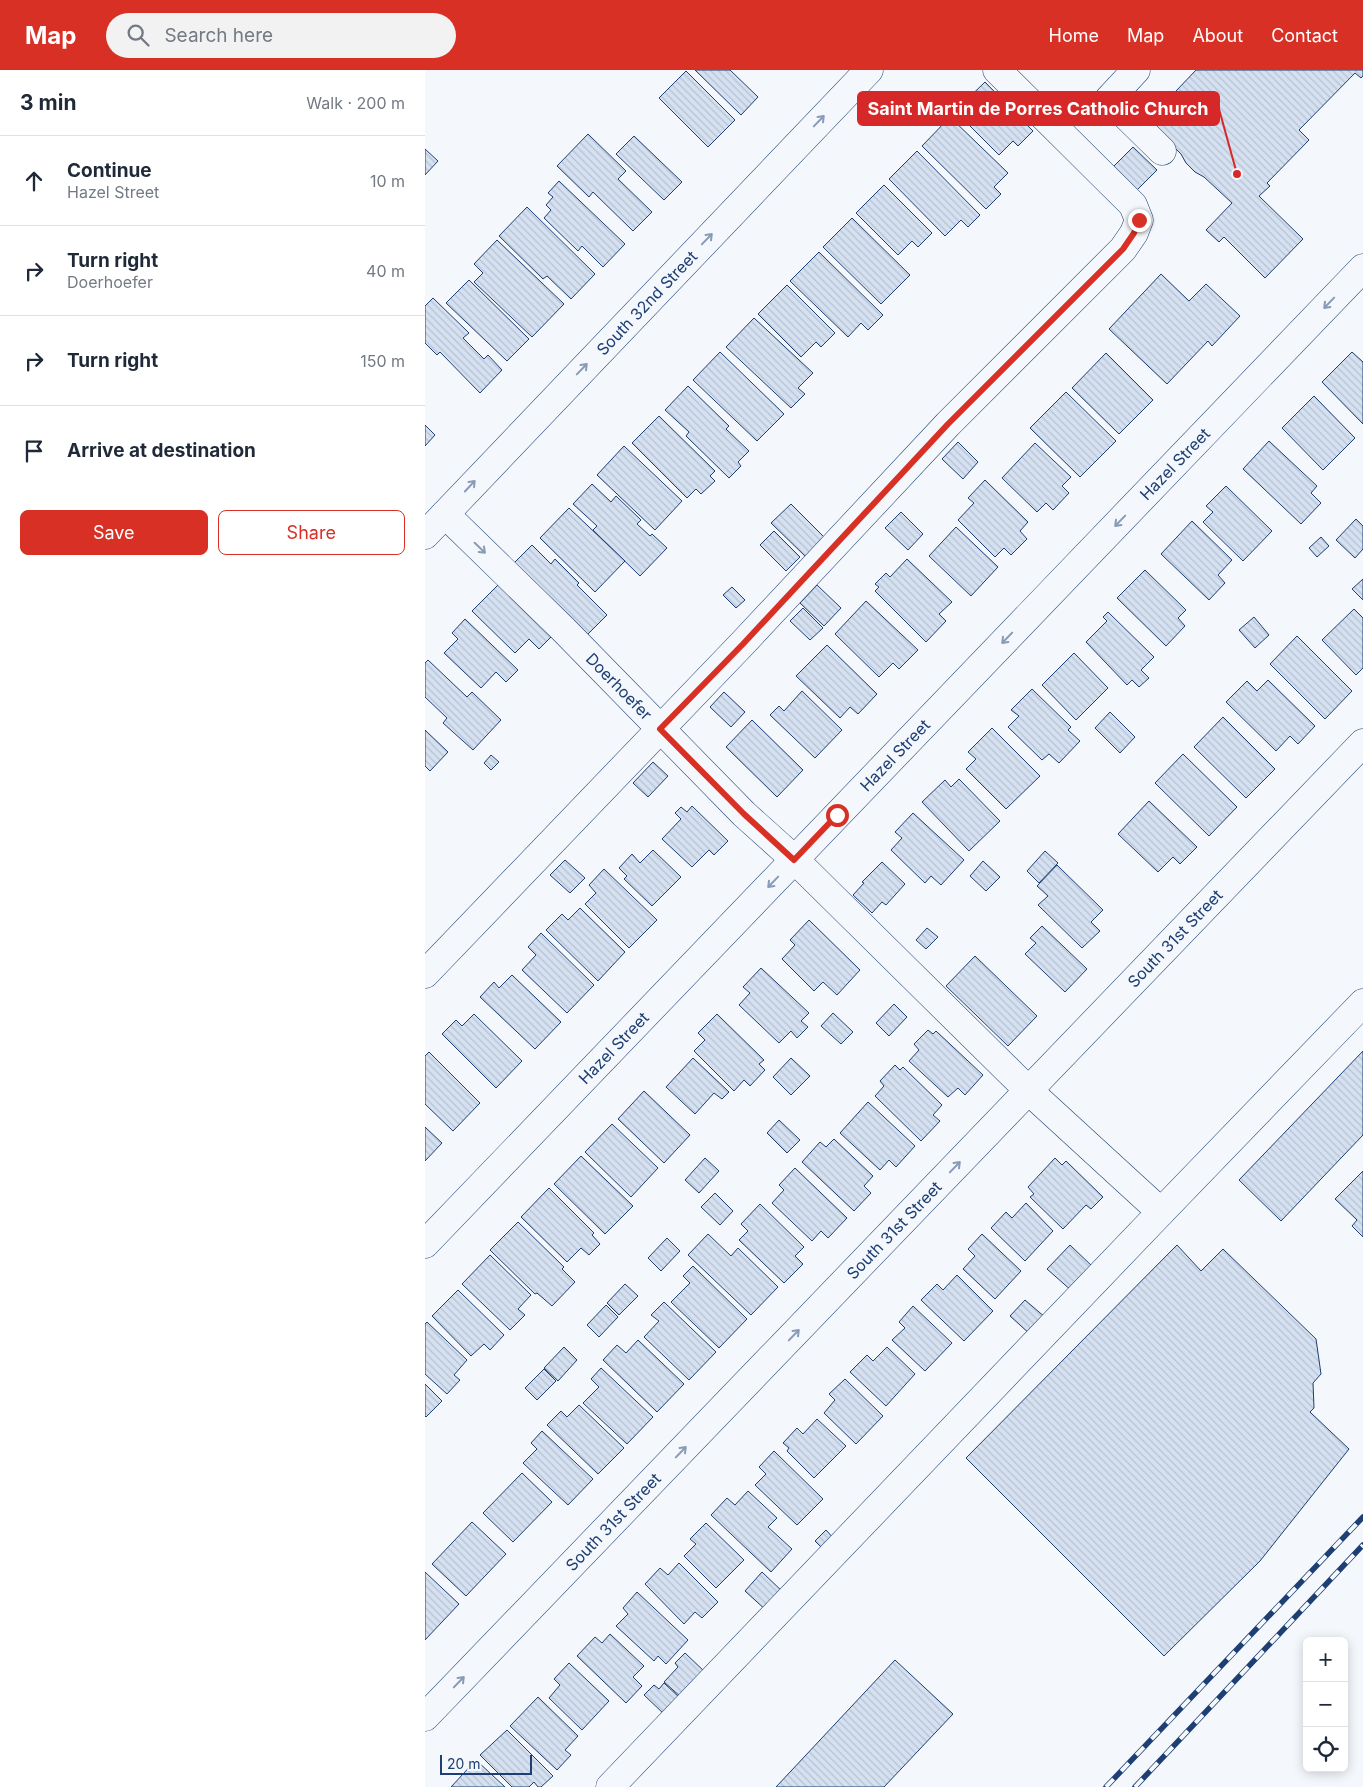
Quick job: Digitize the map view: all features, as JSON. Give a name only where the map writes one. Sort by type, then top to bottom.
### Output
[{"type":"street","name":"South 32nd Street","points":[[425,535],[869,70]]},
{"type":"street","points":[[425,974],[743,644],[948,424],[1123,249],[1134,233],[1139,220],[1133,205],[997,70]]},
{"type":"street","points":[[1136,70],[1109,99],[1162,151]]},
{"type":"street","name":"Hazel Street","points":[[425,1244],[1363,268]]},
{"type":"street","name":"Doerhoefer","points":[[445,514],[563,629],[744,814],[794,860],[1029,1091],[1161,1212]]},
{"type":"street","name":"South 31st Street","points":[[425,1717],[1363,744]]},
{"type":"street","points":[[610,1787],[1363,1003]]},
{"type":"building","points":[[695,70],[730,70],[758,97],[741,115]]},
{"type":"building","points":[[1196,70],[1363,70],[1361,78],[1355,73],[1299,130],[1309,140],[1267,183],[1270,186],[1259,196],[1303,239],[1265,278],[1224,237],[1219,242],[1206,230],[1232,203],[1204,177],[1195,172],[1186,163],[1181,154],[1151,124],[1180,94],[1176,91]]},
{"type":"building","points":[[686,71],[735,120],[708,147],[659,98]]},
{"type":"building","points":[[985,82],[1033,131],[1018,146],[1013,141],[999,155],[955,111]]},
{"type":"building","points":[[950,117],[1008,173],[994,187],[1001,194],[986,209],[922,146]]},
{"type":"building","points":[[588,134],[626,171],[618,179],[652,212],[633,231],[593,192],[589,197],[557,166]]},
{"type":"building","points":[[634,136],[682,182],[664,200],[616,154]]},
{"type":"building","points":[[1133,147],[1157,170],[1136,191],[1112,168]]},
{"type":"building","points":[[425,149],[438,161],[425,175]]},
{"type":"building","points":[[917,151],[980,215],[968,227],[961,220],[945,236],[889,179]]},
{"type":"building","points":[[559,181],[625,244],[603,267],[582,246],[578,251],[544,218],[551,210],[546,205],[553,197],[548,193]]},
{"type":"building","points":[[884,185],[932,233],[918,247],[912,241],[898,255],[856,213]]},
{"type":"building","points":[[527,207],[595,274],[571,299],[547,276],[543,279],[499,236]]},
{"type":"building","points":[[852,218],[910,275],[881,304],[823,247]]},
{"type":"building","points":[[497,240],[564,304],[532,337],[474,282],[483,273],[474,264]]},
{"type":"building","points":[[819,252],[883,315],[868,330],[861,323],[848,337],[790,281]]},
{"type":"building","points":[[1161,274],[1189,301],[1206,284],[1240,316],[1212,346],[1208,341],[1167,384],[1109,329]]},
{"type":"building","points":[[469,280],[529,339],[507,361],[446,303]]},
{"type":"building","points":[[787,285],[835,333],[821,347],[816,342],[801,357],[758,314]]},
{"type":"building","points":[[433,298],[469,333],[463,338],[484,359],[488,355],[502,370],[480,393],[440,352],[437,355],[425,343],[425,306]]},
{"type":"building","points":[[754,318],[813,373],[798,388],[805,394],[791,408],[726,347]]},
{"type":"building","points":[[720,352],[784,414],[757,441],[693,380]]},
{"type":"building","points":[[1352,352],[1363,362],[1363,424],[1322,382]]},
{"type":"building","points":[[1106,353],[1153,400],[1119,434],[1072,388]]},
{"type":"building","points":[[688,386],[729,426],[726,429],[749,451],[738,462],[741,466],[729,478],[686,436],[689,432],[665,410]]},
{"type":"building","points":[[1066,392],[1116,441],[1080,477],[1030,428]]},
{"type":"building","points":[[1314,396],[1355,438],[1323,470],[1282,428]]},
{"type":"building","points":[[659,416],[715,471],[710,476],[715,481],[701,494],[696,489],[687,498],[632,443]]},
{"type":"building","points":[[425,425],[435,435],[425,446]]},
{"type":"building","points":[[1269,441],[1317,486],[1311,493],[1321,503],[1301,524],[1243,469]]},
{"type":"building","points":[[958,442],[978,462],[963,479],[942,459]]},
{"type":"building","points":[[1035,443],[1071,477],[1062,486],[1069,493],[1053,510],[1046,503],[1037,512],[1002,478]]},
{"type":"building","points":[[624,446],[682,501],[655,530],[597,475]]},
{"type":"building","points":[[985,480],[1028,522],[1020,531],[1027,539],[1011,555],[1004,548],[995,557],[958,520],[974,503],[968,498]]},
{"type":"building","points":[[592,484],[611,502],[616,496],[641,520],[637,524],[650,536],[652,534],[667,548],[640,576],[593,530],[597,526],[573,504]]},
{"type":"building","points":[[1226,486],[1272,531],[1243,561],[1203,522],[1213,512],[1206,506]]},
{"type":"building","points":[[791,504],[825,538],[806,557],[771,523]]},
{"type":"building","points":[[569,508],[625,561],[595,592],[540,538]]},
{"type":"building","points":[[901,512],[923,534],[908,550],[885,528]]},
{"type":"building","points":[[1356,519],[1363,526],[1363,549],[1355,558],[1336,540]]},
{"type":"building","points":[[1192,521],[1232,560],[1218,575],[1225,583],[1209,600],[1161,554]]},
{"type":"building","points":[[956,527],[998,567],[971,596],[929,556]]},
{"type":"building","points":[[774,531],[800,557],[786,571],[760,545]]},
{"type":"building","points":[[1321,537],[1329,546],[1317,557],[1309,548]]},
{"type":"building","points":[[532,545],[551,564],[555,559],[579,583],[577,585],[607,615],[583,639],[514,563]]},
{"type":"building","points":[[907,559],[952,602],[939,614],[946,621],[926,642],[875,591],[879,587],[875,584],[886,573],[890,577]]},
{"type":"building","points":[[1145,570],[1186,610],[1178,618],[1185,626],[1166,646],[1117,598]]},
{"type":"building","points":[[1363,579],[1363,600],[1352,589]]},
{"type":"building","points":[[499,584],[552,636],[539,649],[529,639],[515,653],[472,611]]},
{"type":"building","points":[[817,585],[841,608],[824,626],[800,603]]},
{"type":"building","points":[[732,587],[745,600],[736,608],[723,595]]},
{"type":"building","points":[[866,601],[918,650],[899,669],[893,663],[879,677],[835,634]]},
{"type":"building","points":[[803,608],[823,628],[810,640],[790,621]]},
{"type":"building","points":[[1354,609],[1363,618],[1363,668],[1356,675],[1322,640]]},
{"type":"building","points":[[1108,612],[1154,657],[1141,670],[1149,678],[1139,687],[1132,680],[1127,685],[1086,642],[1107,621],[1103,617]]},
{"type":"building","points":[[1254,617],[1269,635],[1255,648],[1239,630]]},
{"type":"building","points":[[465,619],[518,670],[506,682],[496,672],[481,688],[444,653],[458,639],[452,633]]},
{"type":"building","points":[[1297,636],[1352,691],[1325,719],[1270,664]]},
{"type":"building","points":[[827,645],[877,694],[858,714],[850,707],[840,718],[796,676]]},
{"type":"building","points":[[1074,653],[1108,688],[1076,720],[1042,685]]},
{"type":"building","points":[[428,660],[467,697],[472,692],[501,720],[473,750],[443,723],[447,718],[425,697],[425,663]]},
{"type":"building","points":[[1268,680],[1315,726],[1298,744],[1290,736],[1276,751],[1226,702],[1247,681],[1257,691]]},
{"type":"building","points":[[1032,689],[1071,727],[1068,730],[1080,741],[1059,763],[1049,754],[1042,760],[1008,727],[1019,716],[1011,710]]},
{"type":"building","points":[[802,691],[842,730],[815,758],[770,715],[779,706],[784,711]]},
{"type":"building","points":[[724,692],[745,712],[731,727],[710,707]]},
{"type":"building","points":[[1110,712],[1135,737],[1120,753],[1095,728]]},
{"type":"building","points":[[1223,717],[1275,769],[1246,798],[1194,747]]},
{"type":"building","points":[[752,720],[803,770],[777,797],[726,747]]},
{"type":"building","points":[[992,728],[1040,776],[1006,809],[966,769],[976,759],[968,752]]},
{"type":"building","points":[[425,730],[448,752],[430,771],[425,766]]},
{"type":"building","points":[[1183,754],[1237,807],[1209,836],[1155,783]]},
{"type":"building","points":[[491,755],[499,762],[491,770],[484,763]]},
{"type":"building","points":[[653,762],[668,776],[648,797],[633,783]]},
{"type":"building","points":[[959,779],[1000,821],[969,851],[922,802],[945,780],[951,787]]},
{"type":"building","points":[[1149,801],[1197,847],[1180,864],[1173,857],[1158,872],[1118,834]]},
{"type":"building","points":[[692,806],[728,841],[714,855],[709,850],[692,867],[662,839],[681,819],[675,813],[681,807],[687,812]]},
{"type":"building","points":[[913,813],[964,860],[941,885],[931,876],[925,883],[891,850],[902,838],[895,832]]},
{"type":"building","points":[[653,850],[681,877],[652,906],[624,879],[627,876],[619,868],[632,854],[640,863]]},
{"type":"building","points":[[1045,851],[1058,863],[1039,883],[1027,871]]},
{"type":"building","points":[[565,860],[585,878],[570,893],[550,875]]},
{"type":"building","points":[[983,861],[1000,877],[986,891],[970,876]]},
{"type":"building","points":[[882,862],[905,884],[886,905],[882,902],[872,913],[853,895],[864,883],[862,882]]},
{"type":"building","points":[[1057,865],[1103,910],[1091,922],[1100,931],[1082,948],[1038,905],[1048,896],[1037,886]]},
{"type":"building","points":[[604,869],[657,920],[629,948],[585,904],[596,893],[589,885]]},
{"type":"building","points":[[580,908],[625,952],[598,981],[546,930],[562,914],[568,920]]},
{"type":"building","points":[[809,920],[860,970],[837,995],[823,982],[814,991],[782,959],[795,945],[790,940]]},
{"type":"building","points":[[1042,926],[1087,969],[1065,992],[1025,954],[1036,943],[1030,938]]},
{"type":"building","points":[[927,928],[938,937],[926,949],[916,940]]},
{"type":"building","points":[[541,933],[594,985],[567,1013],[522,970],[536,955],[528,947]]},
{"type":"building","points":[[975,956],[1037,1016],[1008,1046],[946,986]]},
{"type":"building","points":[[761,968],[809,1013],[801,1021],[808,1027],[797,1038],[791,1031],[779,1043],[739,1005],[750,993],[743,987]]},
{"type":"building","points":[[512,975],[561,1022],[535,1049],[480,997],[494,982],[499,988]]},
{"type":"building","points":[[894,1004],[907,1017],[889,1036],[876,1023]]},
{"type":"building","points":[[833,1013],[853,1032],[841,1044],[821,1026]]},
{"type":"building","points":[[474,1014],[522,1061],[496,1088],[442,1034],[456,1020],[462,1026]]},
{"type":"building","points":[[717,1014],[764,1060],[759,1064],[765,1070],[750,1086],[744,1080],[734,1091],[694,1051],[705,1040],[698,1033]]},
{"type":"building","points":[[928,1030],[933,1034],[936,1031],[983,1075],[965,1095],[958,1088],[948,1097],[909,1061],[919,1050],[914,1044]]},
{"type":"building","points":[[1363,1051],[1363,1135],[1281,1221],[1239,1180]]},
{"type":"building","points":[[429,1052],[480,1103],[453,1131],[425,1104],[425,1056]]},
{"type":"building","points":[[693,1058],[729,1092],[722,1099],[714,1093],[695,1114],[666,1087]]},
{"type":"building","points":[[791,1058],[810,1076],[791,1095],[773,1077]]},
{"type":"building","points":[[895,1065],[900,1070],[903,1067],[942,1105],[933,1115],[940,1121],[921,1141],[875,1096],[884,1086],[880,1081]]},
{"type":"building","points":[[644,1091],[690,1135],[664,1163],[618,1119]]},
{"type":"building","points":[[868,1102],[915,1146],[896,1167],[889,1160],[880,1170],[840,1133]]},
{"type":"building","points":[[779,1120],[800,1140],[787,1153],[767,1133]]},
{"type":"building","points":[[612,1124],[658,1168],[631,1197],[585,1152]]},
{"type":"building","points":[[425,1127],[442,1143],[425,1161]]},
{"type":"building","points":[[834,1139],[873,1176],[864,1186],[871,1193],[854,1211],[802,1162],[820,1142],[826,1147]]},
{"type":"building","points":[[581,1156],[633,1206],[605,1234],[554,1184]]},
{"type":"building","points":[[705,1158],[719,1171],[699,1193],[685,1180]]},
{"type":"building","points":[[1055,1158],[1062,1165],[1066,1161],[1103,1197],[1091,1209],[1086,1205],[1063,1229],[1030,1197],[1034,1194],[1028,1187]]},
{"type":"building","points":[[795,1168],[847,1218],[828,1238],[821,1231],[812,1241],[772,1203],[784,1190],[779,1185]]},
{"type":"building","points":[[1363,1171],[1363,1237],[1352,1226],[1357,1220],[1335,1199]]},
{"type":"building","points":[[549,1188],[594,1233],[592,1235],[600,1244],[589,1255],[581,1248],[567,1262],[521,1217]]},
{"type":"building","points":[[715,1193],[733,1211],[720,1225],[701,1207]]},
{"type":"building","points":[[1026,1203],[1053,1231],[1025,1261],[991,1228],[1006,1212],[1012,1218]]},
{"type":"building","points":[[760,1204],[804,1247],[795,1256],[803,1264],[784,1283],[739,1240],[748,1231],[741,1224]]},
{"type":"building","points":[[518,1222],[564,1267],[562,1269],[575,1282],[552,1306],[537,1293],[535,1294],[490,1250]]},
{"type":"building","points":[[708,1234],[731,1256],[738,1248],[778,1287],[751,1315],[688,1255]]},
{"type":"building","points":[[982,1234],[1021,1271],[995,1299],[963,1269],[975,1256],[968,1249]]},
{"type":"building","points":[[667,1238],[680,1251],[661,1271],[648,1258]]},
{"type":"building","points":[[1070,1245],[1094,1268],[1072,1291],[1047,1269]]},
{"type":"building","points":[[1177,1245],[1201,1271],[1223,1249],[1316,1339],[1321,1374],[1313,1383],[1314,1408],[1310,1412],[1349,1449],[1260,1561],[1164,1656],[966,1458]]},
{"type":"building","points":[[490,1255],[531,1295],[518,1309],[525,1315],[510,1330],[462,1284]]},
{"type":"building","points":[[693,1266],[747,1319],[719,1348],[671,1302],[690,1283],[683,1276]]},
{"type":"building","points":[[957,1275],[993,1311],[964,1341],[921,1300],[937,1284],[943,1290]]},
{"type":"building","points":[[625,1284],[638,1296],[619,1315],[607,1303]]},
{"type":"building","points":[[458,1290],[504,1335],[490,1350],[484,1344],[471,1356],[432,1316]]},
{"type":"building","points":[[1025,1300],[1046,1318],[1031,1335],[1010,1316]]},
{"type":"building","points":[[664,1302],[716,1352],[689,1380],[644,1337],[659,1321],[651,1315]]},
{"type":"building","points":[[606,1305],[618,1317],[599,1337],[587,1325]]},
{"type":"building","points":[[913,1306],[952,1343],[925,1371],[892,1340],[905,1328],[899,1322]]},
{"type":"building","points":[[427,1322],[467,1360],[454,1375],[460,1380],[447,1394],[425,1374],[425,1324]]},
{"type":"building","points":[[638,1340],[684,1384],[657,1412],[603,1360],[617,1345],[626,1353]]},
{"type":"building","points":[[564,1347],[577,1360],[558,1381],[544,1368]]},
{"type":"building","points":[[887,1347],[915,1374],[886,1406],[850,1372],[867,1355],[873,1361]]},
{"type":"building","points":[[601,1368],[653,1417],[627,1444],[583,1403],[599,1387],[591,1379]]},
{"type":"building","points":[[544,1369],[556,1381],[537,1400],[525,1388]]},
{"type":"building","points":[[845,1379],[883,1416],[856,1444],[824,1413],[835,1400],[829,1394]]},
{"type":"building","points":[[425,1384],[442,1401],[426,1417],[425,1416]]},
{"type":"building","points":[[579,1405],[624,1448],[598,1474],[547,1425],[561,1411],[567,1417]]},
{"type":"building","points":[[817,1419],[846,1446],[814,1478],[787,1451],[789,1448],[783,1443],[797,1428],[803,1434]]},
{"type":"building","points":[[542,1431],[593,1479],[568,1505],[523,1463],[537,1449],[531,1443]]},
{"type":"building","points":[[774,1451],[823,1499],[797,1525],[755,1485],[766,1474],[759,1467]]},
{"type":"building","points":[[522,1473],[552,1502],[513,1542],[483,1513]]},
{"type":"building","points":[[748,1491],[777,1518],[768,1527],[792,1549],[771,1572],[711,1515],[727,1498],[735,1505]]},
{"type":"building","points":[[472,1522],[506,1554],[466,1596],[432,1564]]},
{"type":"building","points":[[706,1523],[744,1560],[716,1588],[684,1556],[696,1544],[690,1539]]},
{"type":"building","points":[[826,1530],[835,1540],[824,1550],[815,1541]]},
{"type":"building","points":[[679,1563],[718,1602],[702,1618],[695,1612],[684,1624],[645,1584],[660,1568],[668,1575]]},
{"type":"building","points":[[425,1572],[459,1604],[425,1640]]},
{"type":"building","points":[[762,1572],[785,1594],[768,1612],[745,1591]]},
{"type":"building","points":[[637,1592],[688,1640],[666,1664],[658,1656],[654,1661],[616,1626],[628,1614],[623,1608]]},
{"type":"building","points":[[610,1634],[644,1666],[633,1677],[642,1686],[626,1703],[577,1656],[595,1637],[602,1643]]},
{"type":"building","points":[[685,1653],[706,1673],[682,1698],[664,1682],[678,1667],[675,1663]]},
{"type":"building","points":[[895,1660],[953,1714],[884,1787],[776,1787]]},
{"type":"building","points":[[569,1663],[609,1701],[582,1730],[549,1698],[560,1685],[554,1679]]},
{"type":"building","points":[[664,1683],[681,1699],[665,1715],[644,1695],[654,1685],[659,1689]]},
{"type":"building","points":[[538,1697],[578,1736],[565,1750],[571,1755],[557,1770],[510,1726]]},
{"type":"building","points":[[507,1730],[553,1776],[541,1787],[538,1787],[534,1782],[529,1787],[512,1787],[480,1755]]},
{"type":"building","points":[[476,1760],[505,1787],[451,1787]]},
{"type":"railway","points":[[1106,1787],[1363,1517]]},
{"type":"railway","points":[[1135,1787],[1363,1545]]},
{"type":"place","name":"Saint Martin de Porres Catholic Church","points":[[1237,174]]},
{"type":"route","points":[[837,815],[794,860],[744,814],[660,729],[743,644],[948,424],[1123,249],[1134,233],[1139,220]]}]
